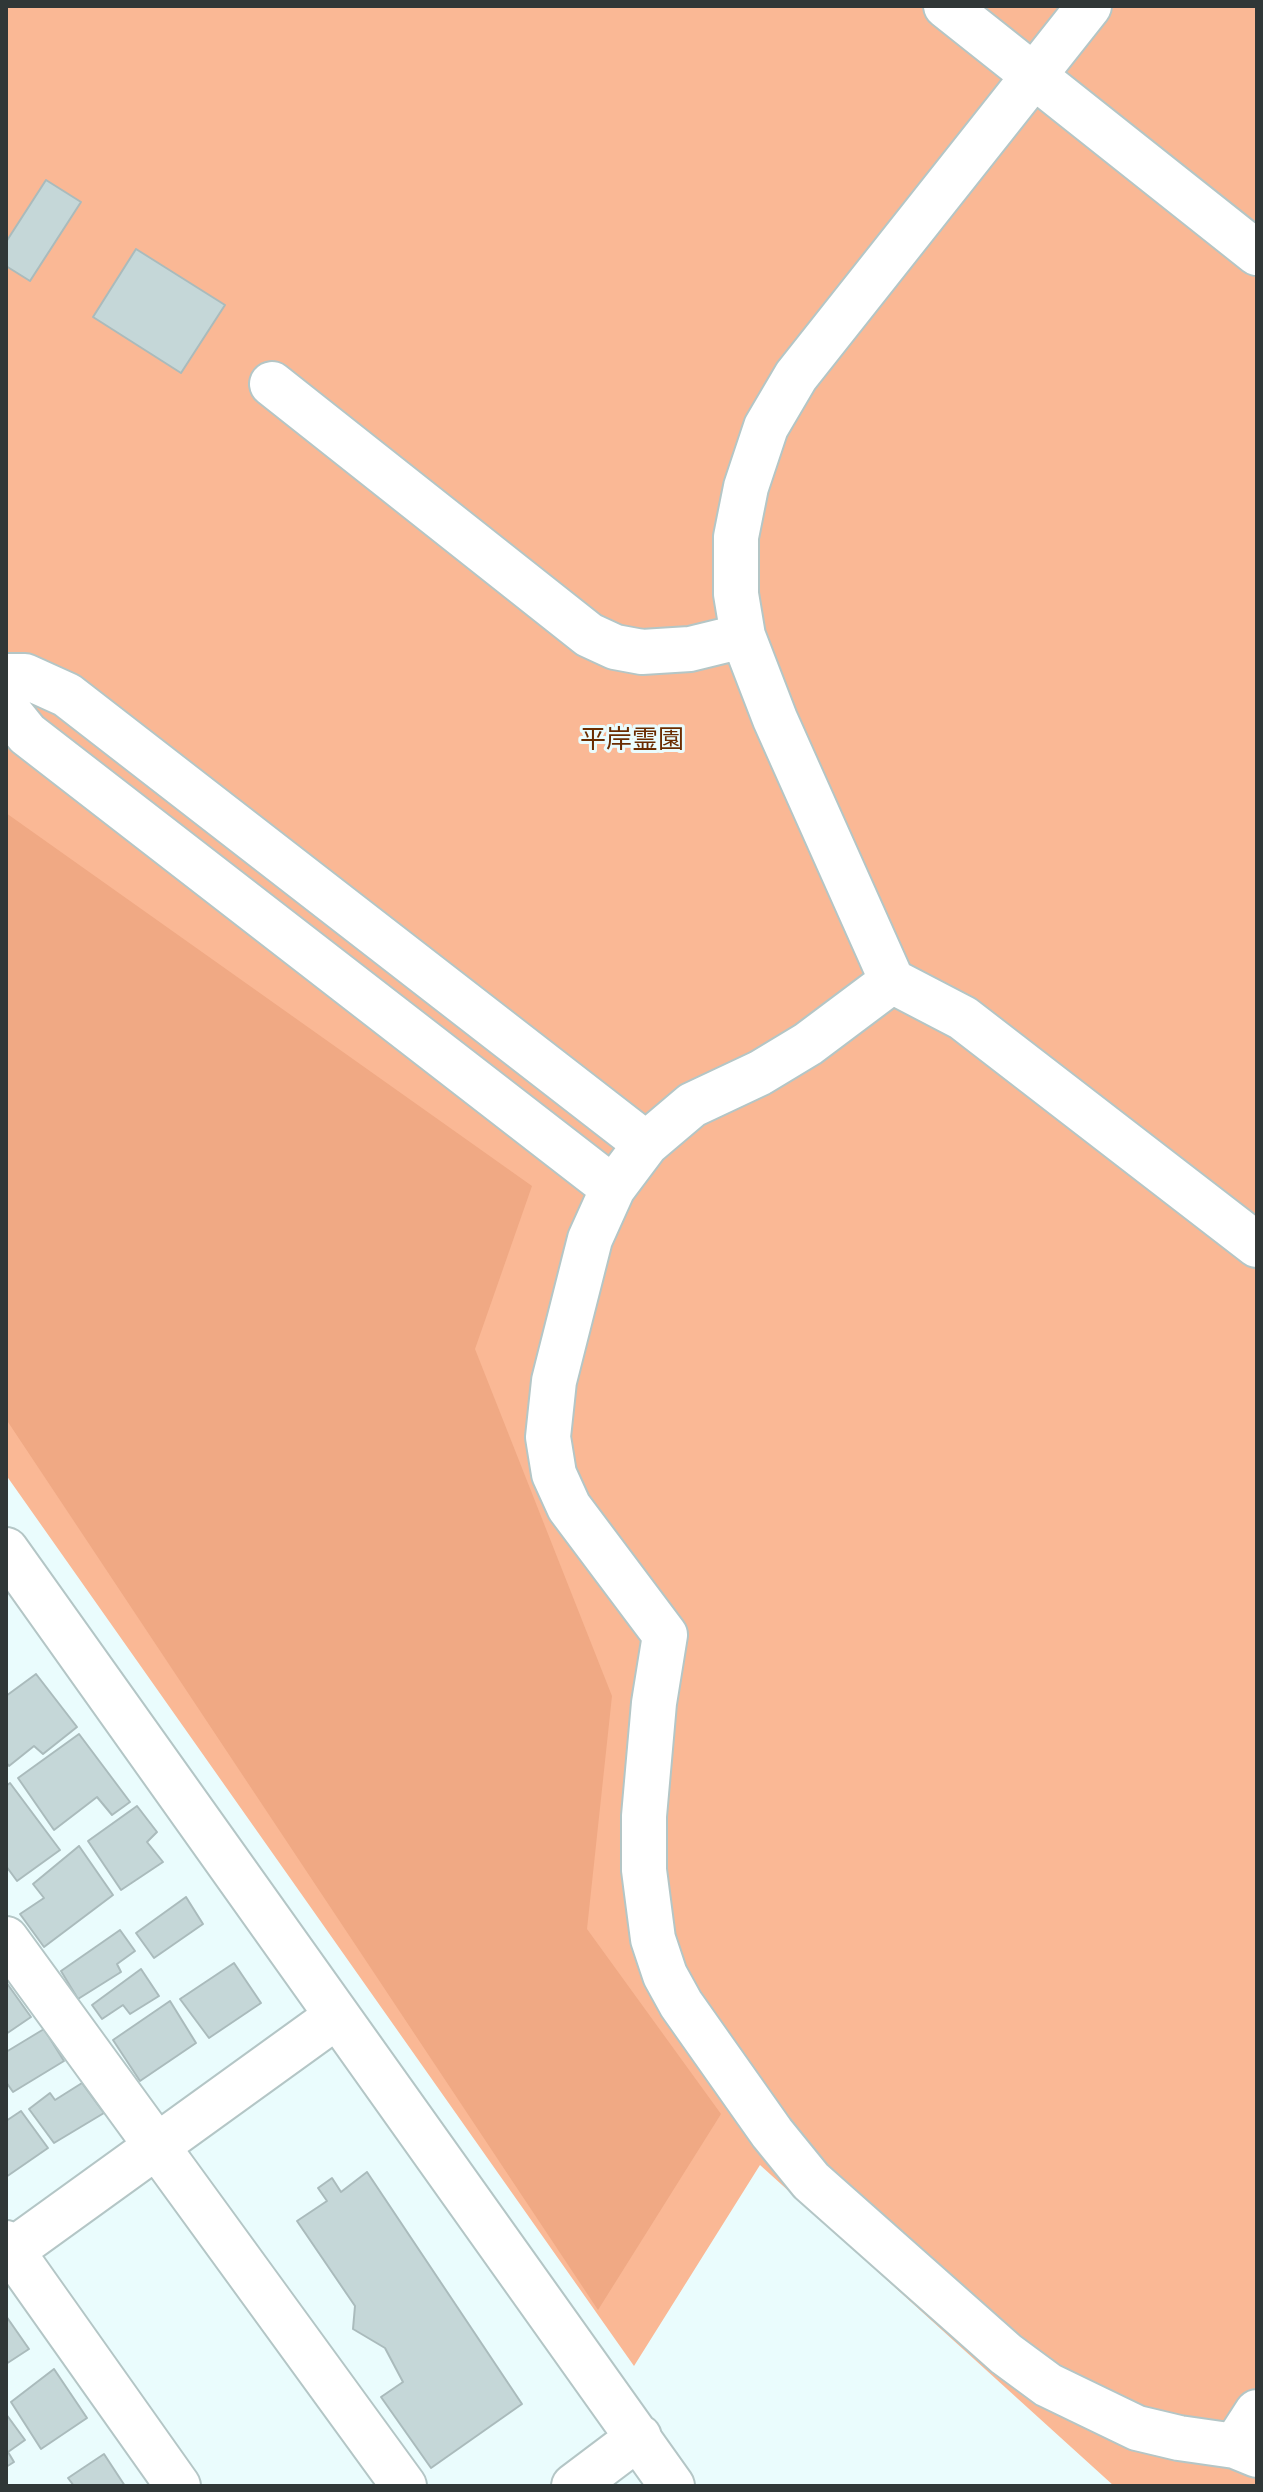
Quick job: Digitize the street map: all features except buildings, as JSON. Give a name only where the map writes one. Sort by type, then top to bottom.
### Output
[{"type":"street","points":[[946,6],[1257,253]]},
{"type":"street","points":[[1089,6],[796,376],[766,427],[746,487],[736,537],[736,594],[743,636],[775,719],[892,981],[963,1018],[1257,1245]]},
{"type":"street","points":[[272,384],[589,635],[615,647],[642,652],[690,649],[743,636]]},
{"type":"street","points":[[6,676],[25,676],[67,695],[646,1144]]},
{"type":"street","points":[[6,708],[27,734],[613,1188]]},
{"type":"street","points":[[892,981],[808,1044],[760,1073],[692,1105],[646,1144],[613,1188],[586,1253],[554,1381],[548,1437],[554,1474],[569,1507],[665,1635],[652,1717],[644,1816],[644,1870],[653,1939],[665,1975],[681,2004],[772,2133],[811,2181],[1006,2354],[1048,2385],[1137,2428],[1179,2438],[1250,2437]]},
{"type":"street","points":[[6,1550],[672,2486]]},
{"type":"street","points":[[6,1939],[404,2486]]},
{"type":"street","points":[[178,2486],[8,2249],[337,2016]]},
{"type":"street","points":[[574,2486],[639,2437]]},
{"type":"green space","name":"平岸霊園","points":[[6,6],[1257,6],[1257,2486],[1114,2486],[760,2165],[634,2366],[6,1475]]},
{"type":"shaded area","points":[[6,813],[532,1186],[475,1349],[612,1696],[587,1929],[721,2114],[598,2310],[6,1419]]}]
